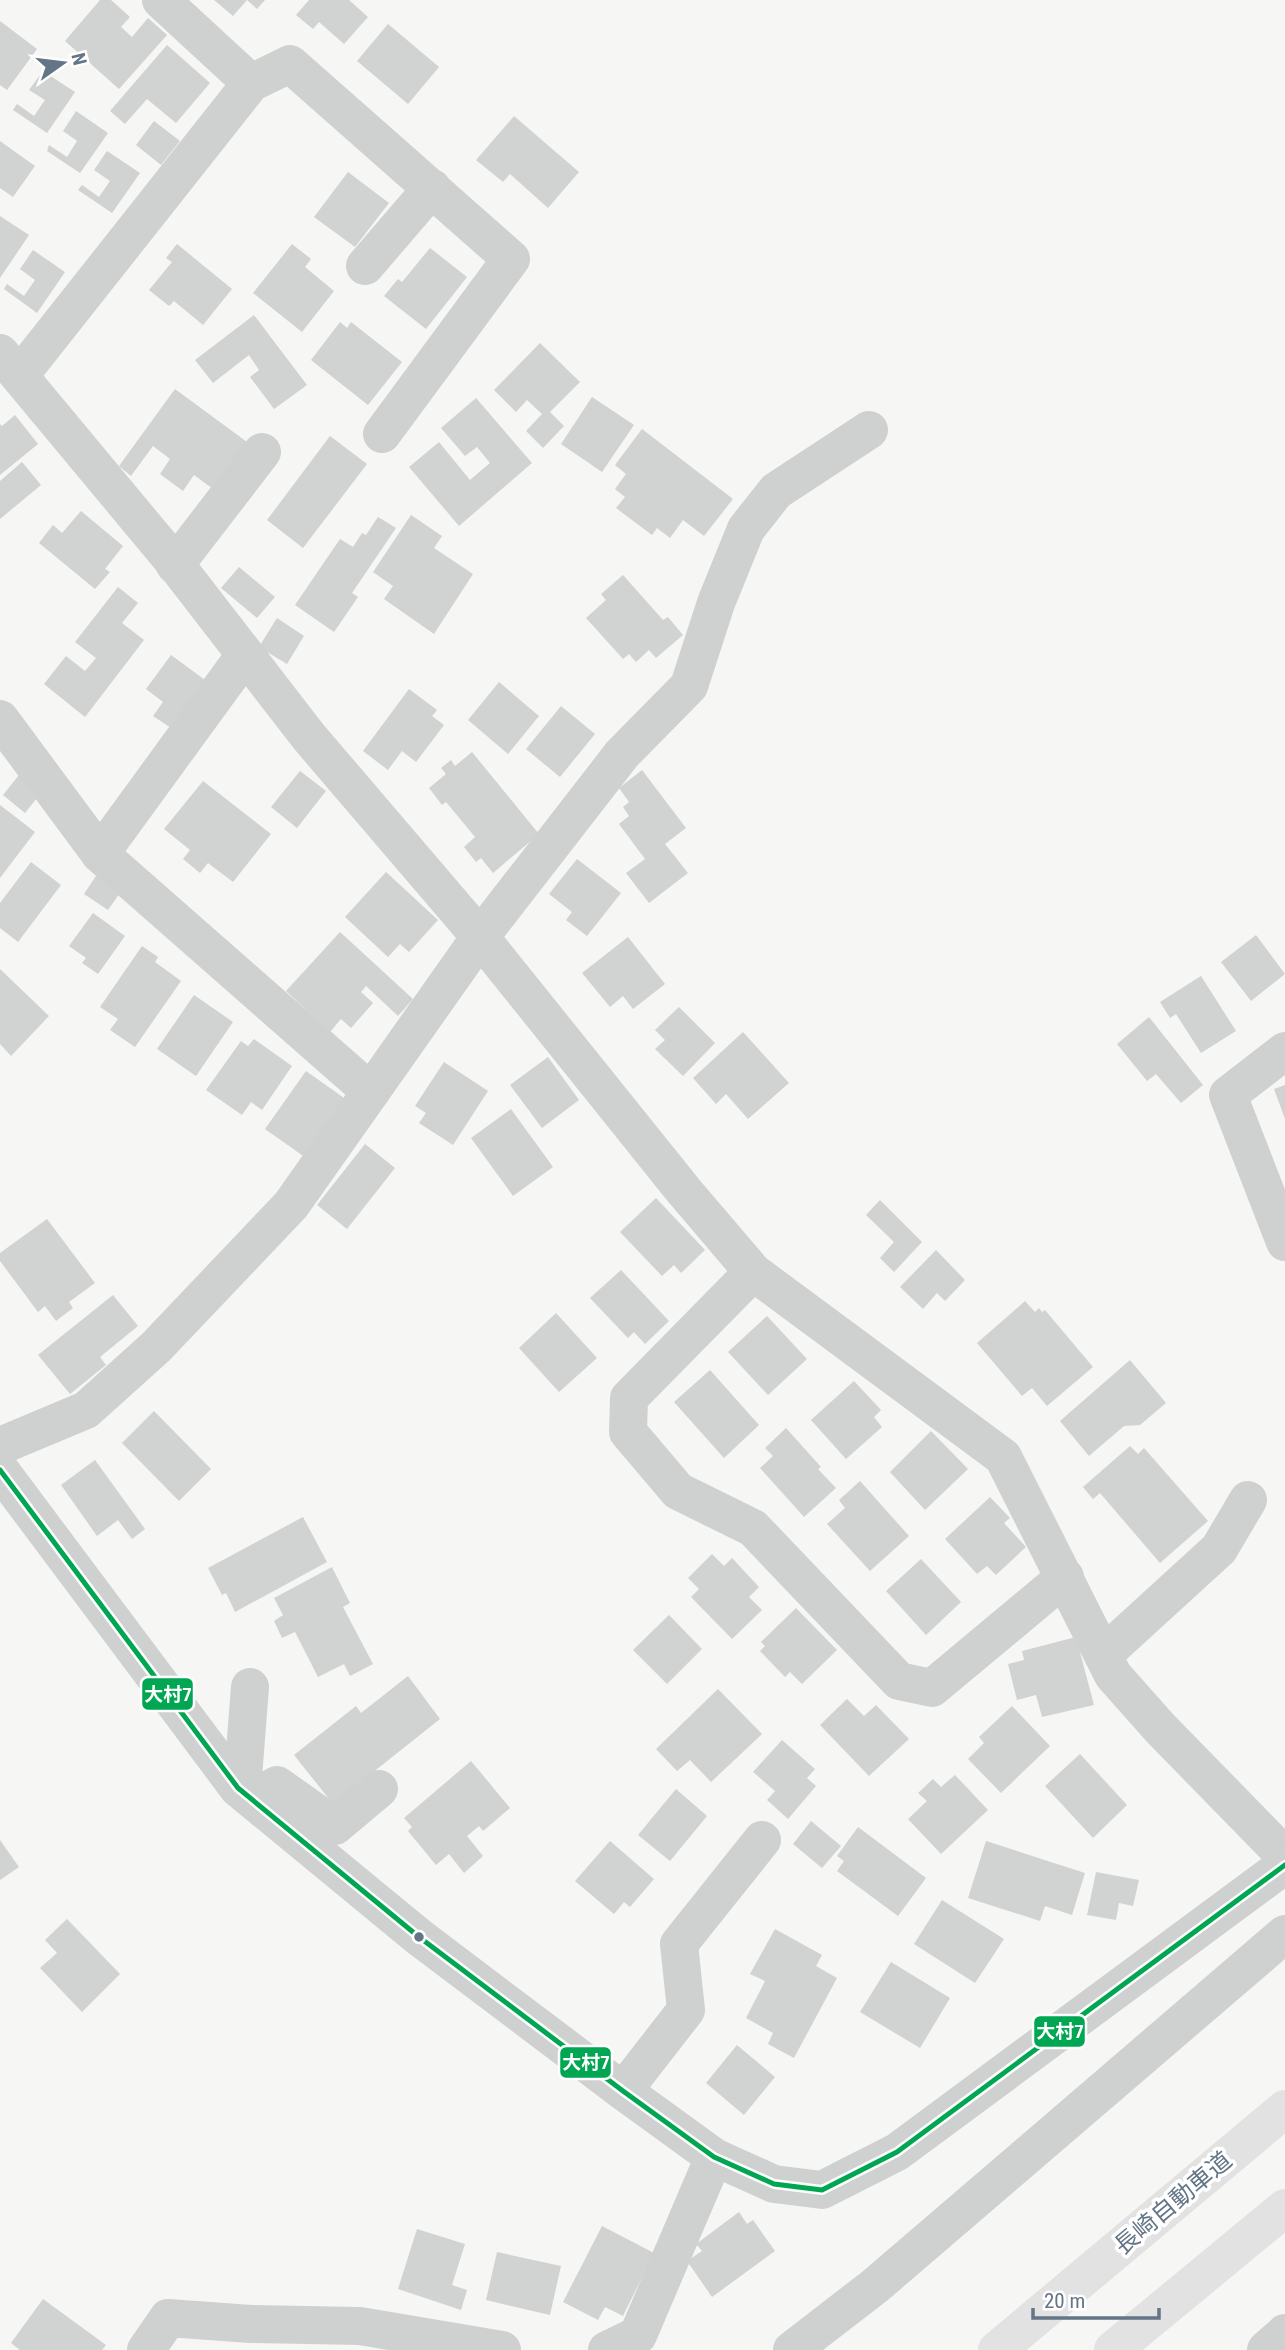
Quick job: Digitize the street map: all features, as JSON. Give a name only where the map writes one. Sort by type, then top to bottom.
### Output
[{"type":"highway","name":"長崎自動車道","points":[[997,2350],[1285,2109]]},
{"type":"highway","points":[[1113,2350],[1285,2208]]},
{"type":"street","points":[[161,0],[251,83]]},
{"type":"street","points":[[382,434],[511,259],[290,64],[251,83],[10,364],[175,565],[309,737],[480,937],[684,1191],[753,1272],[1003,1457],[1113,1675],[1160,1728],[1285,1856]]},
{"type":"street","points":[[365,265],[432,188]]},
{"type":"street","points":[[0,1446],[86,1410],[156,1347],[291,1205],[480,937],[622,754],[688,686],[716,603],[746,529],[776,491],[869,430]]},
{"type":"street","points":[[175,565],[262,452]]},
{"type":"street","points":[[100,854],[245,655]]},
{"type":"street","points":[[0,719],[100,854],[371,1091]]},
{"type":"street","points":[[1285,1051],[1228,1095],[1285,1242]]},
{"type":"street","points":[[753,1272],[629,1398],[628,1432],[678,1491],[753,1528],[899,1681],[932,1688],[1065,1577]]},
{"type":"street","points":[[0,1469],[247,1795],[419,1937],[623,2091],[714,2157],[774,2184],[822,2190],[897,2152],[1285,1865]]},
{"type":"street","points":[[1103,1655],[1219,1549],[1248,1500]]},
{"type":"street","points":[[247,1795],[250,1687]]},
{"type":"street","points":[[247,1795],[277,1785],[335,1826],[379,1789]]},
{"type":"street","points":[[623,2091],[686,2010],[679,1944],[762,1840]]},
{"type":"street","points":[[792,2350],[875,2286],[1285,1934]]},
{"type":"street","points":[[607,2350],[638,2335],[714,2157]]},
{"type":"street","points":[[146,2350],[168,2318],[251,2324],[360,2326],[502,2350]]},
{"type":"street","points":[[1266,2350],[1285,2333]]},
{"type":"building","points":[[100,0],[111,0],[130,17],[121,27],[132,37],[148,18],[167,35],[119,89],[65,41]]},
{"type":"building","points":[[214,0],[247,0],[233,16]]},
{"type":"building","points":[[247,0],[265,0],[257,9]]},
{"type":"building","points":[[309,0],[349,0],[368,17],[344,44],[319,22],[313,29],[296,15]]},
{"type":"building","points":[[0,21],[37,49],[7,90],[0,85]]},
{"type":"building","points":[[388,24],[439,67],[408,104],[357,61]]},
{"type":"building","points":[[167,45],[210,83],[176,123],[147,99],[125,124],[110,111]]},
{"type":"building","points":[[43,71],[75,92],[47,133],[13,110],[17,104],[34,116],[45,100],[29,90]]},
{"type":"building","points":[[76,111],[108,133],[80,173],[47,151],[49,145],[67,157],[77,141],[63,131]]},
{"type":"building","points":[[514,116],[579,172],[548,208],[510,174],[503,182],[476,160]]},
{"type":"building","points":[[154,121],[180,141],[161,165],[136,145]]},
{"type":"building","points":[[0,141],[35,166],[13,197],[0,188]]},
{"type":"building","points":[[107,151],[140,173],[112,213],[78,190],[82,185],[99,197],[110,181],[94,170]]},
{"type":"building","points":[[348,172],[389,203],[355,247],[314,217]]},
{"type":"building","points":[[0,216],[29,235],[0,278]]},
{"type":"building","points":[[177,244],[232,289],[203,325],[174,301],[169,306],[149,290],[172,262],[166,258]]},
{"type":"building","points":[[292,244],[311,259],[305,267],[334,291],[302,332],[253,293]]},
{"type":"building","points":[[430,248],[467,277],[426,329],[384,296],[398,279],[402,282]]},
{"type":"building","points":[[33,250],[65,272],[37,313],[4,289],[7,284],[24,296],[35,280],[20,269]]},
{"type":"building","points":[[254,315],[307,385],[274,409],[250,377],[259,370],[249,355],[213,383],[195,360]]},
{"type":"building","points":[[340,322],[347,328],[351,322],[402,362],[368,405],[311,360]]},
{"type":"building","points":[[540,343],[580,382],[550,412],[564,426],[543,448],[526,431],[542,414],[527,400],[516,412],[494,390]]},
{"type":"building","points":[[175,389],[247,442],[213,489],[194,475],[183,491],[160,474],[170,459],[153,446],[131,476],[119,466]]},
{"type":"building","points":[[592,397],[634,425],[602,472],[561,444]]},
{"type":"building","points":[[476,398],[532,463],[459,526],[409,467],[439,442],[470,480],[490,463],[477,447],[465,456],[441,428]]},
{"type":"building","points":[[15,415],[38,444],[0,475],[0,424],[2,426]]},
{"type":"building","points":[[642,429],[733,499],[704,536],[683,520],[670,538],[657,528],[652,535],[616,508],[625,497],[615,489],[626,474],[615,465]]},
{"type":"building","points":[[330,436],[367,464],[303,548],[267,520]]},
{"type":"building","points":[[22,462],[41,485],[0,519],[0,481]]},
{"type":"building","points":[[81,511],[123,546],[105,569],[110,572],[95,589],[39,543],[53,525],[62,533]]},
{"type":"building","points":[[411,515],[442,536],[434,548],[473,574],[434,634],[384,599],[393,586],[373,572]]},
{"type":"building","points":[[378,517],[396,528],[352,593],[358,597],[334,632],[295,605],[340,539],[353,547],[362,533],[366,535]]},
{"type":"building","points":[[239,567],[275,597],[257,618],[221,588]]},
{"type":"building","points":[[623,575],[663,620],[668,617],[683,635],[656,658],[649,650],[636,662],[629,654],[623,659],[586,618],[606,600],[601,594]]},
{"type":"building","points":[[118,587],[138,603],[122,623],[144,640],[85,717],[44,684],[66,656],[85,671],[96,658],[75,642]]},
{"type":"building","points":[[277,618],[304,636],[287,664],[259,647]]},
{"type":"building","points":[[171,655],[205,680],[171,728],[153,716],[163,702],[146,689]]},
{"type":"building","points":[[499,682],[539,716],[508,754],[468,720]]},
{"type":"building","points":[[409,689],[437,710],[432,716],[444,725],[416,762],[402,751],[388,770],[363,751]]},
{"type":"building","points":[[561,706],[595,734],[560,777],[526,749]]},
{"type":"building","points":[[472,752],[539,834],[493,873],[481,858],[476,862],[464,847],[475,837],[446,802],[442,805],[429,788],[446,774],[441,768],[451,760],[455,766]]},
{"type":"building","points":[[642,770],[686,828],[665,844],[688,873],[649,903],[626,873],[645,859],[619,824],[629,816],[623,807],[629,802],[619,788]]},
{"type":"building","points":[[300,771],[326,791],[297,828],[271,807]]},
{"type":"building","points":[[19,775],[41,793],[25,813],[3,795]]},
{"type":"building","points":[[203,781],[271,834],[233,882],[208,863],[200,873],[183,859],[190,850],[164,829]]},
{"type":"building","points":[[0,805],[35,832],[0,878]]},
{"type":"building","points":[[577,859],[621,893],[587,936],[566,920],[572,912],[549,894]]},
{"type":"building","points":[[31,862],[61,885],[18,942],[0,928],[0,903]]},
{"type":"building","points":[[386,872],[438,920],[409,952],[400,944],[388,957],[345,917]]},
{"type":"building","points":[[98,873],[122,890],[108,910],[84,894]]},
{"type":"building","points":[[93,913],[125,936],[98,974],[82,963],[86,958],[69,946]]},
{"type":"building","points":[[340,932],[413,999],[398,1016],[366,986],[361,992],[373,1003],[351,1028],[341,1019],[330,1032],[286,991]]},
{"type":"building","points":[[1256,935],[1285,974],[1251,1001],[1221,962]]},
{"type":"building","points":[[628,937],[665,984],[633,1009],[623,996],[610,1007],[582,973]]},
{"type":"building","points":[[142,946],[158,957],[155,962],[181,981],[135,1047],[110,1030],[118,1019],[100,1007]]},
{"type":"building","points":[[0,969],[49,1016],[11,1056],[0,1044]]},
{"type":"building","points":[[1201,976],[1236,1031],[1201,1053],[1176,1014],[1170,1018],[1160,1002]]},
{"type":"building","points":[[194,995],[233,1022],[196,1076],[157,1049]]},
{"type":"building","points":[[679,1007],[715,1043],[683,1076],[655,1049],[665,1040],[655,1030]]},
{"type":"building","points":[[1149,1017],[1203,1085],[1181,1103],[1156,1074],[1147,1081],[1117,1044]]},
{"type":"building","points":[[743,1032],[789,1083],[748,1119],[726,1094],[716,1104],[693,1078]]},
{"type":"building","points":[[254,1039],[292,1066],[262,1110],[251,1102],[242,1115],[206,1090],[241,1041],[248,1046]]},
{"type":"building","points":[[548,1057],[579,1100],[542,1128],[510,1085]]},
{"type":"building","points":[[444,1062],[488,1091],[453,1145],[419,1123],[426,1113],[415,1106]]},
{"type":"building","points":[[306,1071],[347,1100],[306,1158],[265,1129]]},
{"type":"building","points":[[1285,1085],[1285,1119],[1274,1089]]},
{"type":"building","points":[[511,1109],[553,1167],[513,1196],[471,1138]]},
{"type":"building","points":[[365,1144],[395,1168],[347,1229],[317,1205]]},
{"type":"building","points":[[656,1198],[705,1250],[681,1273],[674,1265],[662,1276],[620,1232]]},
{"type":"building","points":[[880,1200],[922,1242],[894,1272],[880,1258],[894,1242],[866,1215]]},
{"type":"building","points":[[47,1219],[95,1283],[69,1302],[73,1308],[56,1321],[45,1306],[38,1312],[0,1261],[0,1253]]},
{"type":"building","points":[[936,1250],[965,1280],[945,1301],[937,1293],[923,1309],[900,1287]]},
{"type":"building","points":[[621,1270],[669,1321],[645,1344],[634,1332],[628,1338],[590,1298]]},
{"type":"building","points":[[113,1295],[138,1326],[100,1357],[106,1365],[70,1394],[38,1355]]},
{"type":"building","points":[[1025,1301],[1035,1312],[1039,1308],[1042,1312],[1045,1310],[1093,1367],[1047,1406],[1032,1388],[1022,1396],[977,1343]]},
{"type":"building","points":[[556,1313],[597,1358],[559,1392],[519,1348]]},
{"type":"building","points":[[767,1316],[807,1359],[768,1395],[728,1352]]},
{"type":"building","points":[[1130,1360],[1166,1403],[1140,1425],[1124,1426],[1089,1456],[1060,1421]]},
{"type":"building","points":[[710,1370],[759,1425],[724,1458],[674,1402]]},
{"type":"building","points":[[854,1381],[881,1410],[874,1417],[882,1427],[846,1459],[811,1420]]},
{"type":"building","points":[[154,1411],[211,1469],[179,1501],[122,1443]]},
{"type":"building","points":[[786,1428],[836,1488],[804,1517],[760,1468],[773,1456],[765,1448]]},
{"type":"building","points":[[931,1431],[968,1469],[925,1510],[890,1472]]},
{"type":"building","points":[[1130,1446],[1138,1454],[1144,1448],[1208,1521],[1160,1563],[1100,1493],[1093,1499],[1083,1487]]},
{"type":"building","points":[[95,1460],[145,1529],[132,1539],[118,1520],[97,1536],[61,1485]]},
{"type":"building","points":[[860,1481],[909,1536],[870,1571],[827,1524],[845,1508],[839,1500]]},
{"type":"building","points":[[990,1497],[1010,1518],[1004,1523],[1026,1547],[996,1575],[987,1566],[977,1574],[945,1539]]},
{"type":"building","points":[[303,1517],[327,1562],[235,1612],[226,1593],[222,1595],[208,1568]]},
{"type":"building","points":[[712,1554],[724,1566],[732,1558],[759,1587],[749,1597],[762,1610],[732,1639],[691,1597],[699,1589],[688,1578]]},
{"type":"building","points":[[921,1559],[961,1602],[926,1635],[886,1591]]},
{"type":"building","points":[[332,1567],[350,1603],[343,1607],[373,1664],[350,1676],[344,1664],[318,1677],[295,1632],[282,1638],[274,1621],[283,1615],[274,1598]]},
{"type":"building","points":[[796,1608],[837,1650],[802,1684],[790,1672],[785,1677],[760,1651],[765,1646],[761,1642]]},
{"type":"building","points":[[669,1615],[702,1649],[667,1684],[633,1650]]},
{"type":"building","points":[[1076,1637],[1094,1705],[1042,1717],[1036,1695],[1017,1700],[1008,1664],[1024,1660],[1022,1651]]},
{"type":"building","points":[[408,1676],[440,1719],[333,1804],[294,1755],[356,1706],[361,1713]]},
{"type":"building","points":[[718,1689],[762,1734],[711,1782],[690,1760],[677,1771],[656,1749]]},
{"type":"building","points":[[847,1699],[864,1716],[876,1705],[909,1739],[869,1776],[820,1725]]},
{"type":"building","points":[[1012,1706],[1050,1746],[1001,1793],[968,1759],[984,1743],[979,1737]]},
{"type":"building","points":[[782,1740],[815,1769],[807,1778],[816,1786],[788,1819],[767,1800],[775,1791],[753,1772]]},
{"type":"building","points":[[1080,1754],[1127,1805],[1093,1838],[1045,1786]]},
{"type":"building","points":[[471,1761],[510,1808],[483,1831],[479,1826],[467,1836],[483,1856],[464,1873],[449,1854],[436,1865],[408,1831],[412,1827],[404,1818]]},
{"type":"building","points":[[955,1775],[988,1810],[941,1854],[908,1819],[927,1801],[918,1793],[933,1779],[941,1787]]},
{"type":"building","points":[[676,1789],[707,1816],[670,1861],[638,1835]]},
{"type":"building","points":[[811,1821],[841,1846],[822,1868],[793,1844]]},
{"type":"building","points":[[858,1827],[926,1878],[898,1916],[837,1871],[844,1861],[837,1856]]},
{"type":"building","points":[[0,1840],[19,1867],[0,1880]]},
{"type":"building","points":[[610,1841],[654,1879],[630,1907],[624,1902],[614,1914],[575,1881]]},
{"type":"building","points":[[986,1841],[1085,1873],[1072,1915],[1045,1906],[1040,1921],[968,1898]]},
{"type":"building","points":[[1096,1872],[1139,1880],[1133,1906],[1119,1903],[1116,1920],[1087,1915]]},
{"type":"building","points":[[942,1900],[1004,1939],[975,1983],[914,1944]]},
{"type":"building","points":[[67,1919],[120,1974],[82,2012],[40,1968],[57,1953],[45,1940]]},
{"type":"building","points":[[775,1929],[822,1955],[816,1966],[837,1978],[794,2058],[768,2044],[773,2033],[746,2018],[765,1981],[750,1974]]},
{"type":"building","points":[[891,1962],[950,1998],[920,2048],[860,2012]]},
{"type":"building","points":[[737,2045],[775,2077],[744,2115],[706,2083]]},
{"type":"building","points":[[739,2212],[747,2224],[753,2220],[775,2251],[712,2297],[687,2261],[702,2251],[696,2244]]},
{"type":"building","points":[[602,2226],[654,2253],[623,2316],[605,2307],[598,2320],[563,2302]]},
{"type":"building","points":[[417,2229],[465,2244],[452,2285],[467,2290],[461,2310],[398,2289]]},
{"type":"building","points":[[497,2252],[561,2266],[550,2315],[486,2300]]},
{"type":"building","points":[[43,2299],[106,2345],[102,2350],[20,2350],[11,2343]]},
{"type":"transit line","name":"大村7","points":[[0,1470],[238,1788],[419,1937],[623,2091],[714,2157],[774,2184],[822,2190],[897,2152],[1285,1865]]}]
